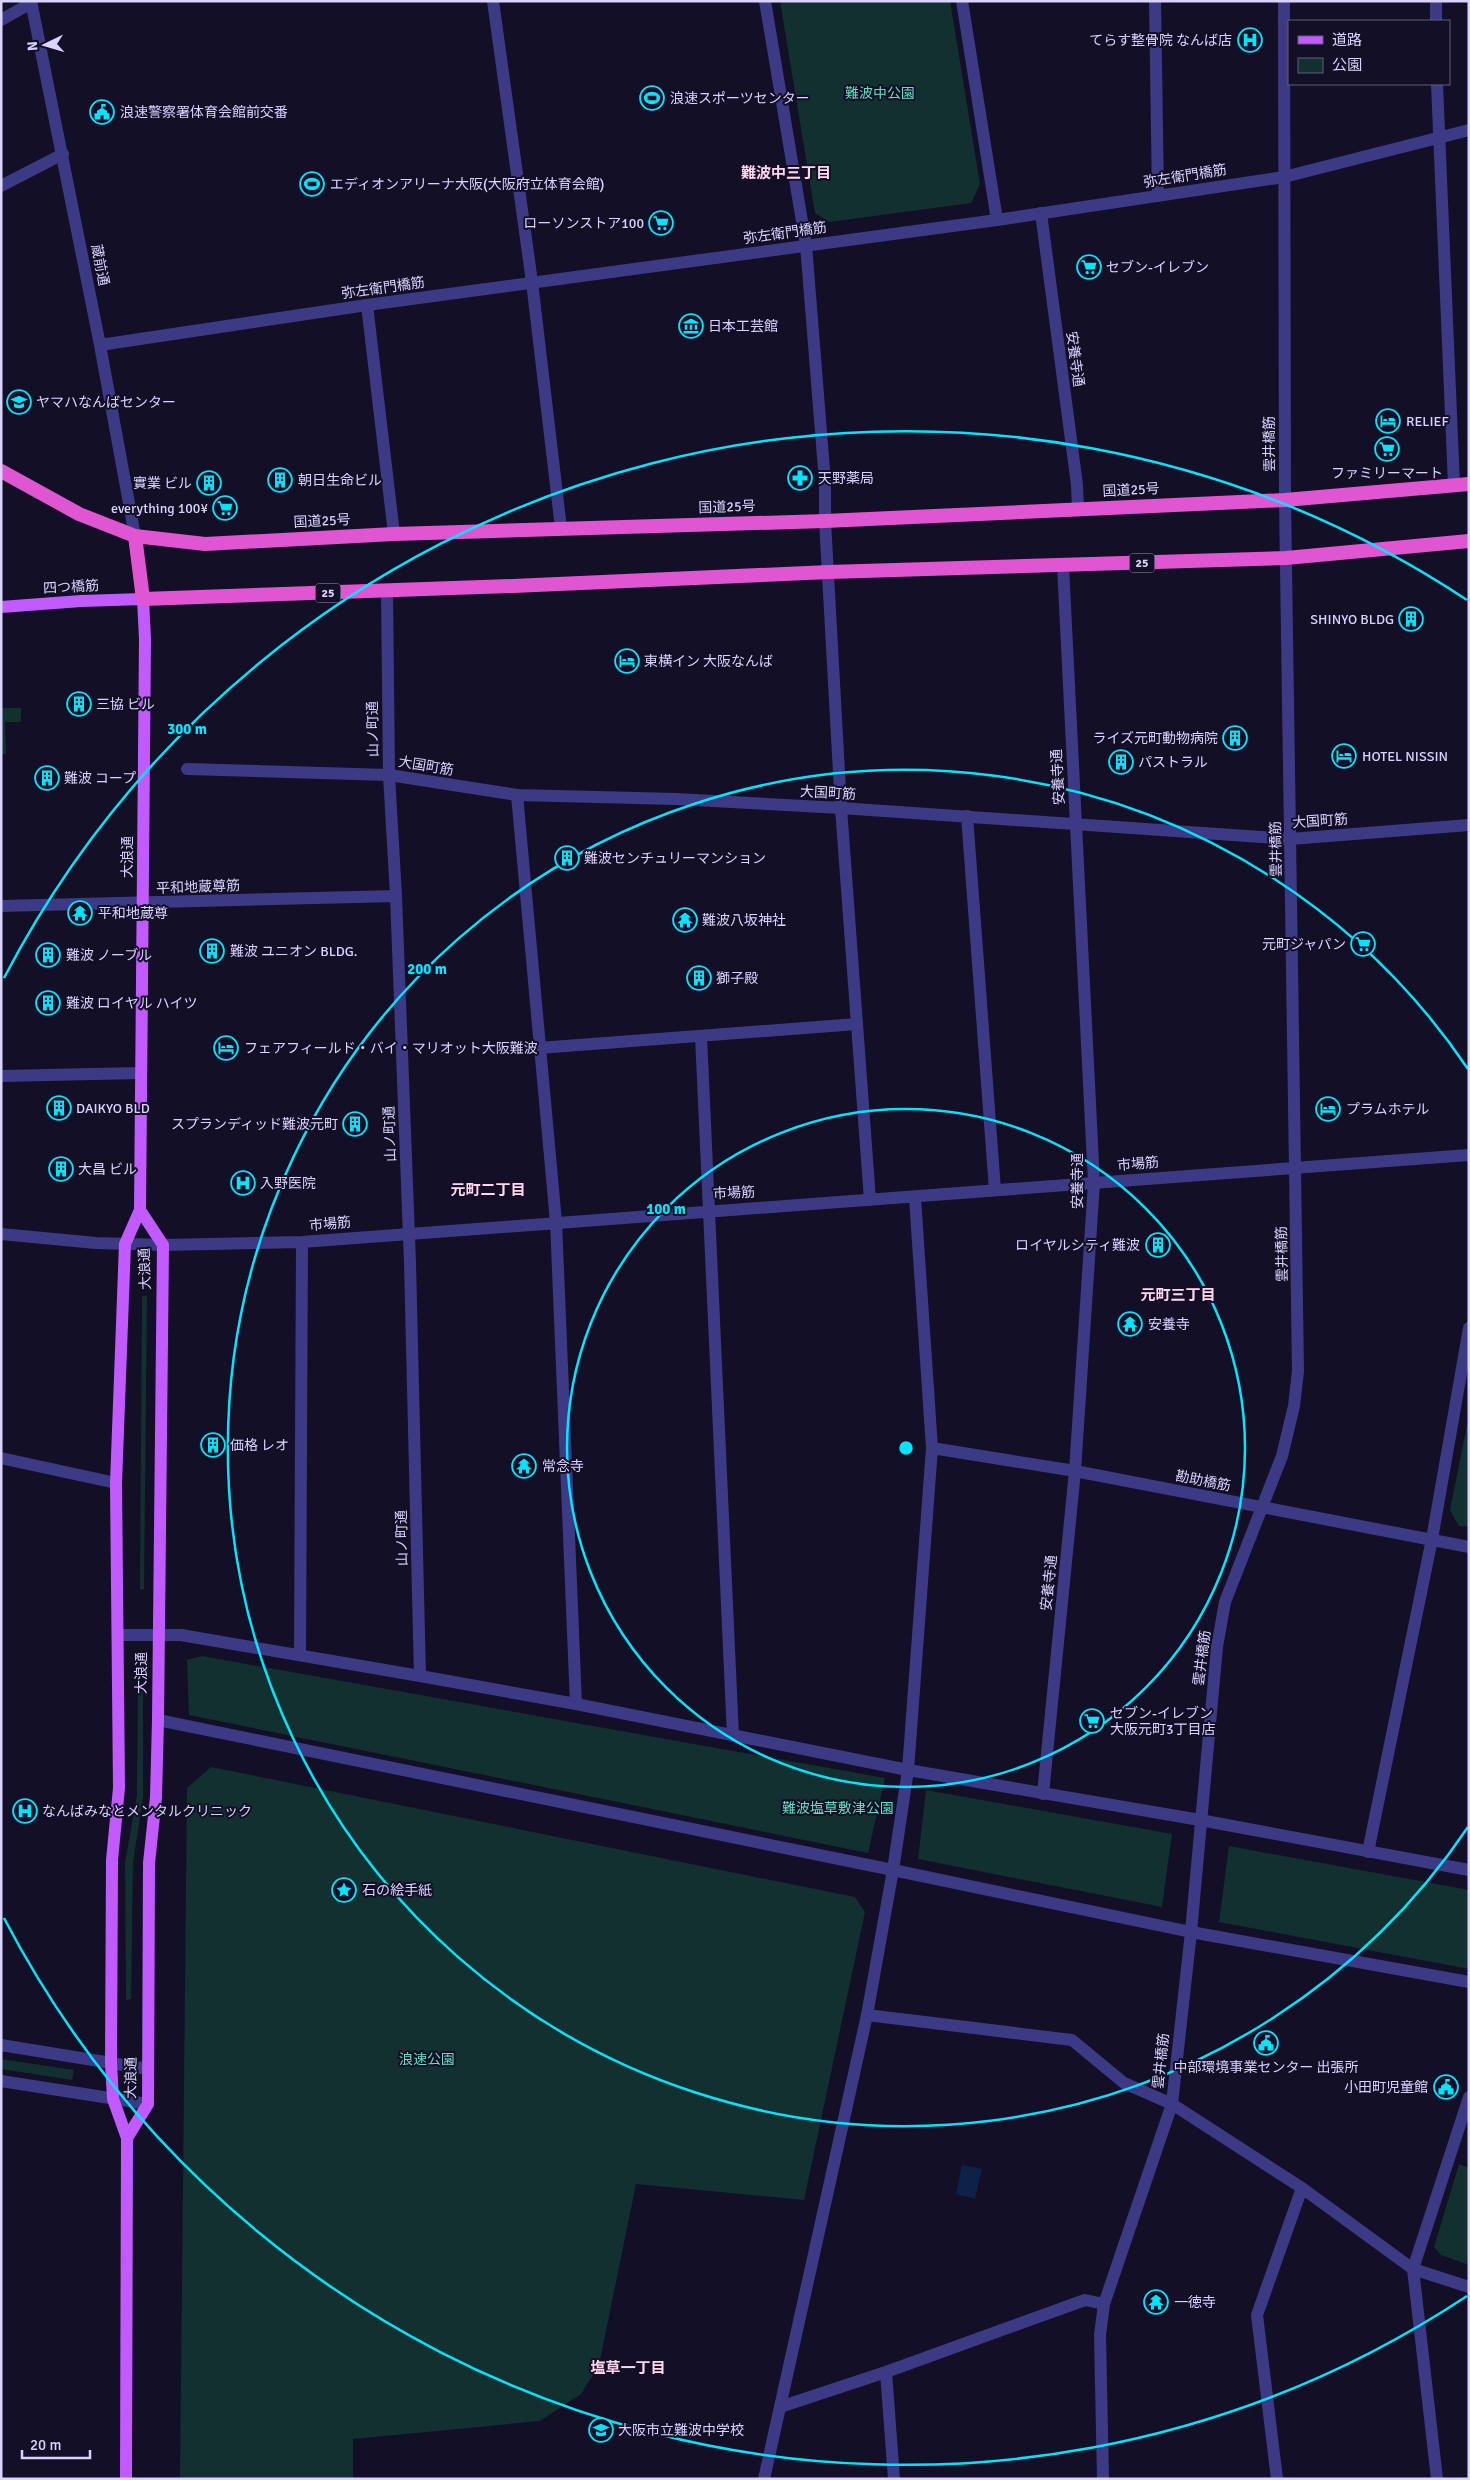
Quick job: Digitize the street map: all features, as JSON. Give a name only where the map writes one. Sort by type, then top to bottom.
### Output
[{"type":"highway","name":"国道25号","points":[[1,471],[79,514],[135,536],[205,544],[394,534],[825,521],[1285,500],[1469,484]]},
{"type":"highway","name":"大浪通","points":[[135,536],[143,599]]},
{"type":"highway","name":"25","points":[[143,599],[387,591],[829,572],[1286,558],[1469,541]]},
{"type":"main road","name":"四つ橋筋","points":[[1,606],[81,600],[143,599]]},
{"type":"main road","name":"大浪通","points":[[126,2479],[128,2138],[113,2098],[112,1860],[119,1788],[119,1635],[116,1483],[125,1244],[140,1210],[145,639],[143,599]]},
{"type":"main road","name":"大浪通","points":[[128,2138],[148,2104],[149,1862],[156,1797],[158,1720],[163,1244],[140,1210]]},
{"type":"street","points":[[493,1],[532,282],[561,528]]},
{"type":"street","points":[[765,1],[806,245],[825,482],[825,521],[841,808],[870,1200]]},
{"type":"street","points":[[962,1],[997,220]]},
{"type":"street","points":[[1155,1],[1158,196]]},
{"type":"street","name":"雲井橋筋","points":[[1103,2479],[1100,2335],[1104,2304],[1172,2104],[1191,1932],[1217,1647],[1225,1602],[1282,1456],[1294,1406],[1298,1371],[1285,500],[1282,177],[1284,1]]},
{"type":"street","points":[[1436,1],[1436,20]]},
{"type":"street","points":[[1,20],[32,2]]},
{"type":"street","name":"蔵前通","points":[[32,2],[100,345],[135,536]]},
{"type":"street","points":[[1437,85],[1454,485]]},
{"type":"street","name":"弥左衛門橋筋","points":[[100,345],[532,282],[997,220],[1282,177],[1469,130]]},
{"type":"street","points":[[1,186],[63,154]]},
{"type":"street","name":"安養寺通","points":[[1041,213],[1077,485],[1078,509]]},
{"type":"street","points":[[367,305],[394,534]]},
{"type":"street","name":"安養寺通","points":[[1043,1794],[1075,1471],[1094,1183],[1063,566]]},
{"type":"street","name":"山ノ町通","points":[[387,591],[389,775],[396,896],[408,1233],[420,1676]]},
{"type":"street","name":"大国町筋","points":[[187,769],[389,775],[518,795],[676,799],[841,808],[1290,839],[1469,825]]},
{"type":"street","points":[[518,795],[539,1048],[556,1222],[576,1704]]},
{"type":"street","points":[[967,816],[994,1190]]},
{"type":"street","name":"平和地蔵尊筋","points":[[1,906],[396,896]]},
{"type":"street","points":[[539,1048],[857,1024]]},
{"type":"street","points":[[701,1036],[733,1736]]},
{"type":"street","points":[[1,1076],[141,1073]]},
{"type":"street","name":"市場筋","points":[[1,1234],[125,1244],[302,1242],[709,1210],[915,1198],[994,1190],[1469,1155]]},
{"type":"street","points":[[764,2479],[867,2015],[893,1870],[908,1770],[932,1448],[915,1198]]},
{"type":"street","points":[[300,1655],[302,1242]]},
{"type":"street","points":[[1368,1852],[1432,1539],[1469,1328]]},
{"type":"street","name":"勘助橋筋","points":[[932,1448],[1075,1471],[1469,1547]]},
{"type":"street","points":[[1,1458],[116,1483]]},
{"type":"street","points":[[119,1635],[180,1636],[300,1655],[576,1704],[908,1770],[1200,1820],[1469,1870]]},
{"type":"street","points":[[158,1720],[1191,1932],[1469,1982]]},
{"type":"street","points":[[867,2015],[1072,2040],[1124,2083],[1172,2104],[1302,2188],[1413,2269],[1469,2288]]},
{"type":"street","points":[[1,2045],[148,2069]]},
{"type":"street","points":[[1,2081],[148,2104]]},
{"type":"street","points":[[1438,2479],[1413,2269],[1469,2097]]},
{"type":"street","points":[[1277,2479],[1257,2315],[1302,2188]]},
{"type":"street","points":[[780,2407],[886,2372],[1085,2300],[1104,2304]]},
{"type":"street","points":[[886,2372],[894,2479]]},
{"type":"green space","name":"難波中公園","points":[[780,1],[950,1],[980,184],[971,203],[829,222],[815,213]]},
{"type":"green space","points":[[1,708],[21,708],[21,722],[5,722],[6,754],[1,754]]},
{"type":"green space","points":[[142,1296],[147,1296],[144,1589],[140,1590]]},
{"type":"green space","points":[[1469,1415],[1469,1527],[1459,1526],[1450,1510]]},
{"type":"green space","name":"難波塩草敷津公園","points":[[202,1656],[885,1778],[868,1853],[189,1715],[187,1660]]},
{"type":"green space","points":[[138,1684],[143,1684],[143,1797],[133,1863],[131,1999],[126,2000],[125,1863],[137,1795]]},
{"type":"green space","name":"浪速公園","points":[[211,1767],[855,1897],[865,1912],[804,2200],[636,2184],[599,2365],[581,2394],[540,2421],[353,2439],[353,2479],[180,2479],[187,1788]]},
{"type":"green space","points":[[926,1790],[1172,1834],[1162,1907],[918,1859]]},
{"type":"green space","points":[[1229,1846],[1469,1890],[1469,1969],[1219,1922]]},
{"type":"green space","points":[[1,2059],[74,2070],[72,2080],[1,2069]]},
{"type":"green space","points":[[1459,2164],[1469,2168],[1469,2265],[1441,2255],[1434,2247]]},
{"type":"water","points":[[962,2165],[982,2169],[975,2199],[956,2194]]},
{"type":"place","name":"てらす整骨院 なんば店","points":[[1250,40]]},
{"type":"place","name":"浪速スポーツセンター","points":[[652,98]]},
{"type":"place","name":"浪速警察署体育会館前交番","points":[[102,112]]},
{"type":"place","name":"エディオンアリーナ大阪(大阪府立体育会館)","points":[[312,184]]},
{"type":"place","name":"ローソンストア100","points":[[661,223]]},
{"type":"place","name":"セブン-イレブン","points":[[1089,267]]},
{"type":"place","name":"日本工芸館","points":[[691,326]]},
{"type":"place","name":"ヤマハなんばセンター","points":[[19,402]]},
{"type":"place","name":"RELIEF","points":[[1388,421]]},
{"type":"place","name":"ファミリーマート","points":[[1387,449]]},
{"type":"place","name":"天野薬局","points":[[800,478]]},
{"type":"place","name":"朝日生命ビル","points":[[280,480]]},
{"type":"place","name":"實業 ビル","points":[[209,483]]},
{"type":"place","name":"everything 100¥","points":[[225,508]]},
{"type":"place","name":"SHINYO BLDG","points":[[1411,619]]},
{"type":"place","name":"東横イン 大阪なんば","points":[[627,661]]},
{"type":"place","name":"三協 ビル","points":[[79,704]]},
{"type":"place","name":"ライズ元町動物病院","points":[[1235,738]]},
{"type":"place","name":"HOTEL NISSIN","points":[[1344,756]]},
{"type":"place","name":"パストラル","points":[[1121,762]]},
{"type":"place","name":"難波 コープ","points":[[47,778]]},
{"type":"place","name":"難波センチュリーマンション","points":[[567,858]]},
{"type":"place","name":"平和地蔵尊","points":[[80,913]]},
{"type":"place","name":"難波八坂神社","points":[[685,920]]},
{"type":"place","name":"元町ジャパン","points":[[1363,944]]},
{"type":"place","name":"難波 ユニオン BLDG.","points":[[212,951]]},
{"type":"place","name":"難波 ノーブル","points":[[48,955]]},
{"type":"place","name":"獅子殿","points":[[699,978]]},
{"type":"place","name":"難波 ロイヤル ハイツ","points":[[48,1003]]},
{"type":"place","name":"フェアフィールド・バイ・マリオット大阪難波","points":[[226,1048]]},
{"type":"place","name":"DAIKYO BLD","points":[[59,1108]]},
{"type":"place","name":"プラムホテル","points":[[1328,1109]]},
{"type":"place","name":"スプランディッド難波元町","points":[[355,1124]]},
{"type":"place","name":"大昌 ビル","points":[[61,1169]]},
{"type":"place","name":"入野医院","points":[[243,1183]]},
{"type":"place","name":"ロイヤルシティ難波","points":[[1158,1245]]},
{"type":"place","name":"安養寺","points":[[1130,1324]]},
{"type":"place","name":"価格 レオ","points":[[213,1445]]},
{"type":"place","name":"常念寺","points":[[524,1466]]},
{"type":"place","name":"セブン-イレブン 大阪元町3丁目店","points":[[1092,1721]]},
{"type":"place","name":"なんばみなとメンタルクリニック","points":[[25,1811]]},
{"type":"place","name":"石の絵手紙","points":[[344,1890]]},
{"type":"place","name":"中部環境事業センター 出張所","points":[[1266,2043]]},
{"type":"place","name":"小田町児童館","points":[[1446,2087]]},
{"type":"place","name":"一徳寺","points":[[1156,2302]]},
{"type":"place","name":"大阪市立難波中学校","points":[[601,2430]]},
{"type":"district","name":"難波中三丁目","points":[[786,173]]},
{"type":"district","name":"元町二丁目","points":[[488,1190]]},
{"type":"district","name":"元町三丁目","points":[[1178,1295]]},
{"type":"district","name":"塩草一丁目","points":[[628,2368]]}]
